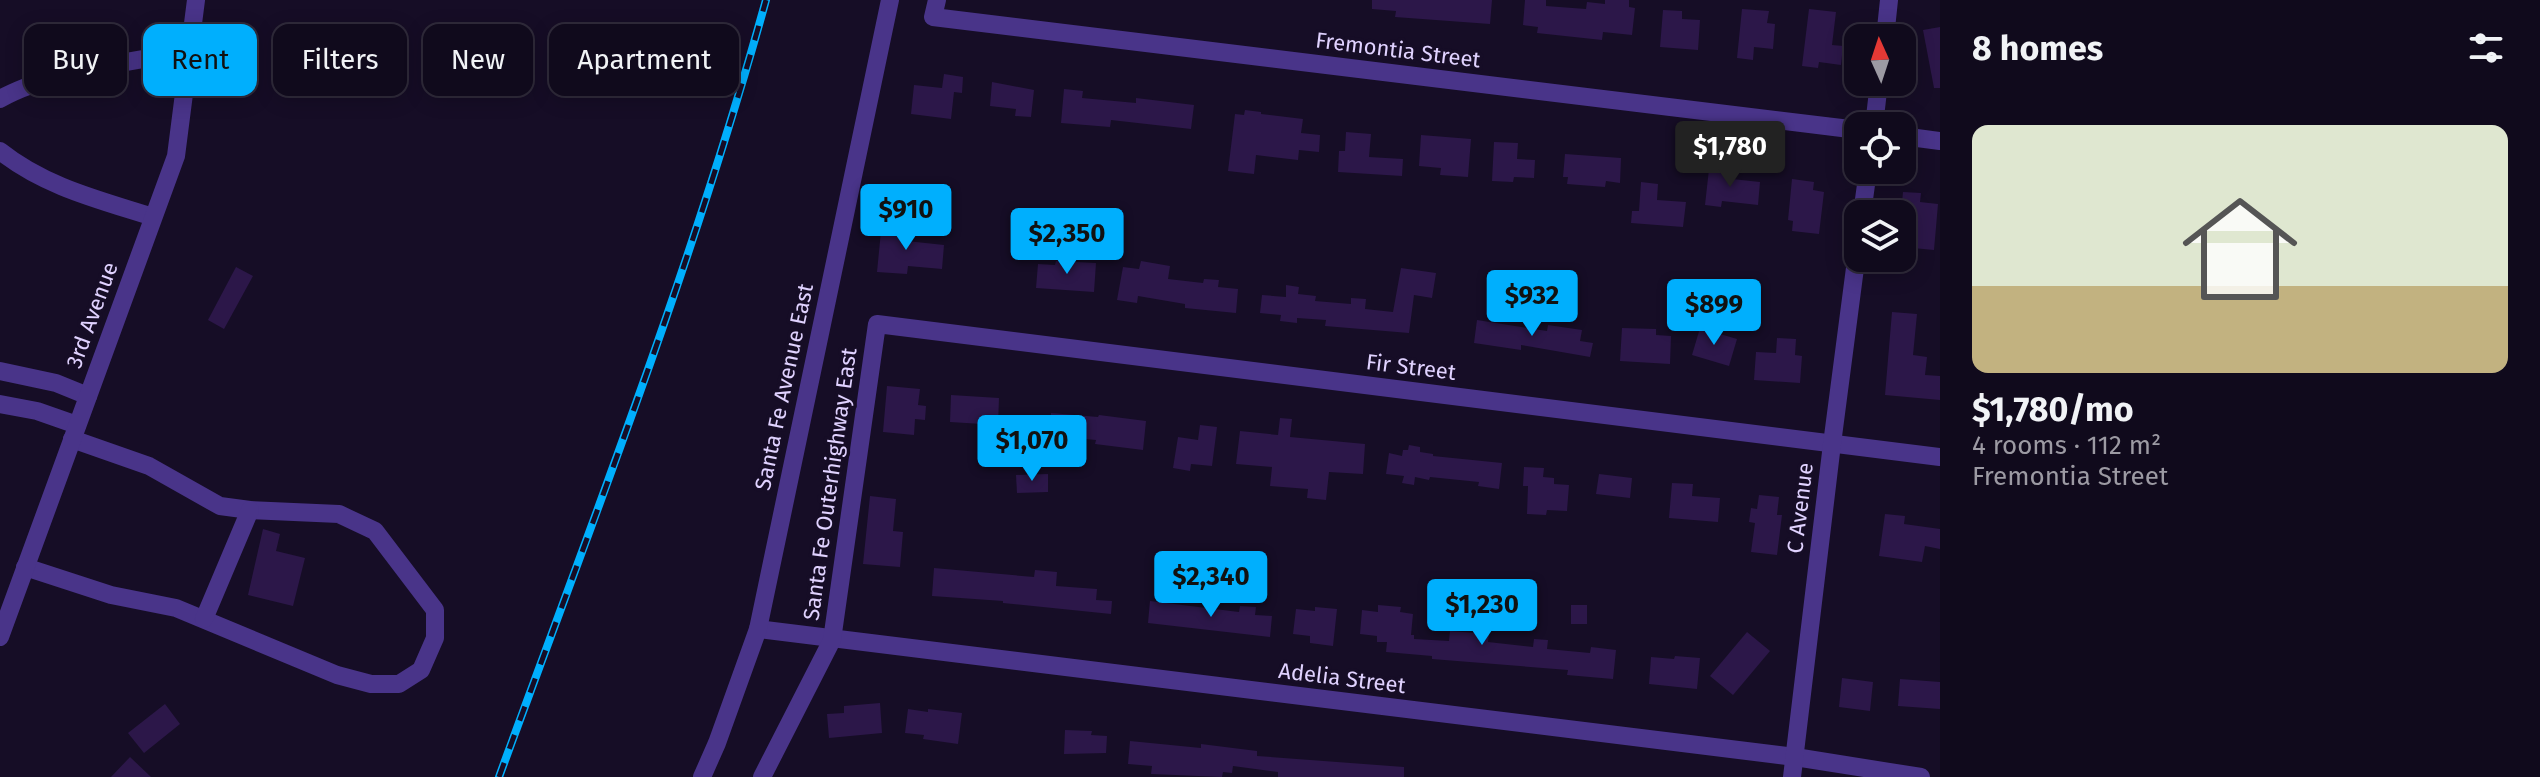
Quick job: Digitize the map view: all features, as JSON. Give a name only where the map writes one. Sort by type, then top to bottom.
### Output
[{"type":"street","name":"3rd Avenue","points":[[193,24],[196,0]]},
{"type":"street","name":"Santa Fe Avenue East","points":[[702,777],[758,629],[890,0]]},
{"type":"street","points":[[1886,24],[1889,0]]},
{"type":"street","name":"Fremontia Street","points":[[935,9],[1844,128]]},
{"type":"street","points":[[0,99],[75,73],[143,60]]},
{"type":"street","name":"3rd Avenue","points":[[0,637],[176,156],[184,96]]},
{"type":"street","points":[[1916,138],[1940,141]]},
{"type":"street","points":[[0,151],[18,166],[62,188],[153,217]]},
{"type":"street","name":"C Avenue","points":[[1792,777],[1854,272]]},
{"type":"street","name":"Fir Street","points":[[877,324],[1940,457]]},
{"type":"street","name":"Santa Fe Outerhighway East","points":[[762,777],[832,640],[877,324]]},
{"type":"street","points":[[0,371],[56,383],[88,396]]},
{"type":"street","points":[[0,404],[37,411],[149,466],[220,506],[339,514],[375,531],[435,610],[435,638],[421,670],[399,684],[371,684],[337,675],[176,608],[111,595],[25,567]]},
{"type":"street","points":[[204,619],[250,510]]},
{"type":"street","name":"Adelia Street","points":[[758,629],[1795,757],[1921,777]]},
{"type":"building","points":[[1372,0],[1492,0],[1490,24],[1395,17],[1396,11],[1372,9]]},
{"type":"building","points":[[1525,0],[1546,0],[1546,6],[1586,9],[1587,2],[1605,4],[1605,0],[1629,0],[1629,7],[1635,8],[1632,35],[1603,32],[1602,40],[1537,33],[1538,27],[1523,25]]},
{"type":"building","points":[[1742,9],[1769,11],[1767,23],[1775,24],[1773,49],[1754,47],[1753,60],[1737,58]]},
{"type":"building","points":[[1809,9],[1836,12],[1832,45],[1843,46],[1841,65],[1819,62],[1818,68],[1802,66]]},
{"type":"building","points":[[1663,10],[1682,11],[1682,19],[1700,20],[1698,50],[1660,47]]},
{"type":"building","points":[[1940,27],[1940,88],[1934,88],[1923,30]]},
{"type":"building","points":[[944,74],[963,77],[962,93],[954,92],[951,119],[911,114],[914,85],[942,88]]},
{"type":"building","points":[[992,82],[1034,90],[1031,117],[1015,116],[1016,109],[990,106]]},
{"type":"building","points":[[1064,89],[1083,91],[1082,98],[1136,103],[1136,98],[1194,105],[1191,129],[1111,120],[1110,127],[1061,123]]},
{"type":"building","points":[[1245,110],[1303,119],[1301,133],[1320,135],[1319,152],[1299,150],[1298,160],[1256,155],[1254,174],[1228,171],[1235,114],[1244,115]]},
{"type":"building","points":[[1346,132],[1371,134],[1369,157],[1403,159],[1402,176],[1338,172],[1339,151],[1345,151]]},
{"type":"building","points":[[1421,135],[1471,139],[1468,177],[1440,175],[1441,168],[1419,166]]},
{"type":"building","points":[[1494,142],[1518,143],[1517,159],[1535,160],[1534,178],[1514,177],[1513,182],[1492,181]]},
{"type":"building","points":[[1565,154],[1621,158],[1620,183],[1606,181],[1605,187],[1567,184],[1568,177],[1563,177]]},
{"type":"building","points":[[1709,169],[1733,171],[1732,179],[1760,182],[1758,205],[1722,201],[1721,207],[1705,205]]},
{"type":"building","points":[[1792,179],[1814,182],[1813,190],[1824,192],[1819,234],[1792,231],[1793,221],[1788,220]]},
{"type":"building","points":[[1641,182],[1658,184],[1657,200],[1686,202],[1683,227],[1631,223],[1632,211],[1639,211]]},
{"type":"building","points":[[1903,192],[1921,193],[1920,202],[1938,204],[1934,250],[1916,248],[1916,200],[1902,200]]},
{"type":"building","points":[[882,221],[897,222],[896,233],[907,234],[907,241],[944,245],[942,269],[908,266],[907,274],[877,272]]},
{"type":"building","points":[[1056,261],[1096,263],[1094,292],[1036,288],[1038,264],[1055,265]]},
{"type":"building","points":[[1141,261],[1170,266],[1168,279],[1203,283],[1204,279],[1219,280],[1218,287],[1238,289],[1236,313],[1185,308],[1185,304],[1138,296],[1137,303],[1117,300],[1123,267],[1139,269]]},
{"type":"building","points":[[236,267],[253,276],[224,329],[208,320]]},
{"type":"building","points":[[1401,268],[1436,273],[1432,298],[1414,295],[1409,333],[1325,326],[1326,320],[1297,318],[1297,323],[1280,321],[1281,315],[1260,313],[1262,295],[1286,297],[1286,285],[1299,287],[1298,294],[1316,296],[1315,301],[1351,304],[1351,298],[1366,299],[1365,309],[1393,312]]},
{"type":"building","points":[[1687,296],[1706,297],[1706,317],[1686,316]]},
{"type":"building","points":[[1892,312],[1917,314],[1913,355],[1927,357],[1925,375],[1940,376],[1940,400],[1885,395]]},
{"type":"building","points":[[1477,320],[1547,331],[1548,325],[1582,330],[1580,341],[1593,343],[1590,357],[1521,345],[1521,350],[1474,343]]},
{"type":"building","points":[[1622,328],[1656,329],[1656,335],[1671,336],[1670,364],[1620,361]]},
{"type":"building","points":[[1700,328],[1737,339],[1729,366],[1692,355]]},
{"type":"building","points":[[1777,338],[1796,339],[1795,355],[1802,356],[1800,383],[1754,380],[1756,352],[1776,353]]},
{"type":"building","points":[[887,386],[920,389],[918,405],[926,406],[925,420],[915,419],[914,435],[883,432]]},
{"type":"building","points":[[951,395],[999,398],[998,425],[950,422]]},
{"type":"building","points":[[1051,413],[1146,421],[1143,450],[1095,444],[1096,440],[1042,435],[1042,443],[1024,441],[1027,415],[1051,417]]},
{"type":"building","points":[[1280,418],[1292,419],[1290,437],[1365,444],[1363,474],[1329,472],[1326,500],[1307,498],[1308,489],[1270,486],[1272,467],[1236,464],[1240,431],[1278,435]]},
{"type":"building","points":[[1200,425],[1217,427],[1212,466],[1191,464],[1190,471],[1173,468],[1178,437],[1198,440]]},
{"type":"building","points":[[1409,445],[1420,447],[1420,452],[1433,456],[1502,463],[1499,489],[1478,486],[1479,482],[1430,477],[1429,480],[1415,477],[1414,485],[1402,483],[1404,476],[1386,474],[1389,453],[1402,456]]},
{"type":"building","points":[[1524,467],[1544,468],[1543,477],[1554,478],[1554,484],[1569,485],[1567,511],[1547,510],[1546,515],[1527,514],[1528,486],[1523,486]]},
{"type":"building","points":[[1048,474],[1048,492],[1017,493],[1016,475]]},
{"type":"building","points":[[1599,474],[1632,478],[1630,498],[1596,494]]},
{"type":"building","points":[[1672,483],[1693,484],[1692,496],[1720,498],[1718,522],[1669,518]]},
{"type":"building","points":[[1759,495],[1779,497],[1777,515],[1782,515],[1777,555],[1751,552],[1755,523],[1749,522],[1751,508],[1757,509]]},
{"type":"building","points":[[870,496],[896,499],[893,531],[903,532],[900,567],[863,564]]},
{"type":"building","points":[[1885,514],[1905,516],[1904,524],[1940,529],[1940,549],[1925,546],[1922,562],[1879,556]]},
{"type":"building","points":[[263,529],[280,534],[276,551],[305,558],[293,606],[248,595]]},
{"type":"building","points":[[934,568],[1034,577],[1035,570],[1057,572],[1056,586],[1097,589],[1096,600],[1112,601],[1111,614],[932,596]]},
{"type":"building","points":[[1150,601],[1239,612],[1240,606],[1256,607],[1255,615],[1272,616],[1270,637],[1148,623]]},
{"type":"building","points":[[1378,605],[1401,607],[1400,612],[1413,614],[1411,635],[1414,639],[1449,641],[1450,631],[1489,634],[1488,642],[1533,647],[1534,639],[1548,640],[1547,649],[1590,653],[1591,647],[1616,650],[1613,679],[1567,675],[1568,670],[1432,659],[1432,656],[1386,652],[1387,642],[1377,642],[1377,636],[1360,634],[1362,610],[1378,612]]},
{"type":"building","points":[[1571,605],[1587,605],[1587,624],[1571,624]]},
{"type":"building","points":[[1315,607],[1337,609],[1333,646],[1310,643],[1310,636],[1293,634],[1296,609],[1315,611]]},
{"type":"building","points":[[1747,632],[1770,651],[1733,695],[1710,676]]},
{"type":"building","points":[[1675,656],[1700,658],[1697,689],[1649,684],[1651,657],[1674,659]]},
{"type":"building","points":[[1842,678],[1873,682],[1870,711],[1839,707]]},
{"type":"building","points":[[1900,679],[1940,682],[1940,709],[1898,706]]},
{"type":"building","points":[[880,703],[882,733],[829,738],[827,714],[844,713],[844,706]]},
{"type":"building","points":[[165,704],[180,724],[144,753],[128,733]]},
{"type":"building","points":[[908,709],[962,713],[958,744],[905,733]]},
{"type":"building","points":[[1065,730],[1092,731],[1091,735],[1107,736],[1106,753],[1064,754]]},
{"type":"building","points":[[1130,741],[1201,748],[1201,744],[1257,751],[1257,756],[1404,767],[1404,777],[1278,777],[1278,772],[1233,766],[1232,773],[1223,772],[1222,777],[1151,774],[1152,766],[1128,764]]},
{"type":"building","points":[[130,757],[151,777],[111,777]]},
{"type":"railway","points":[[499,777],[674,294],[707,197],[766,0]]}]
